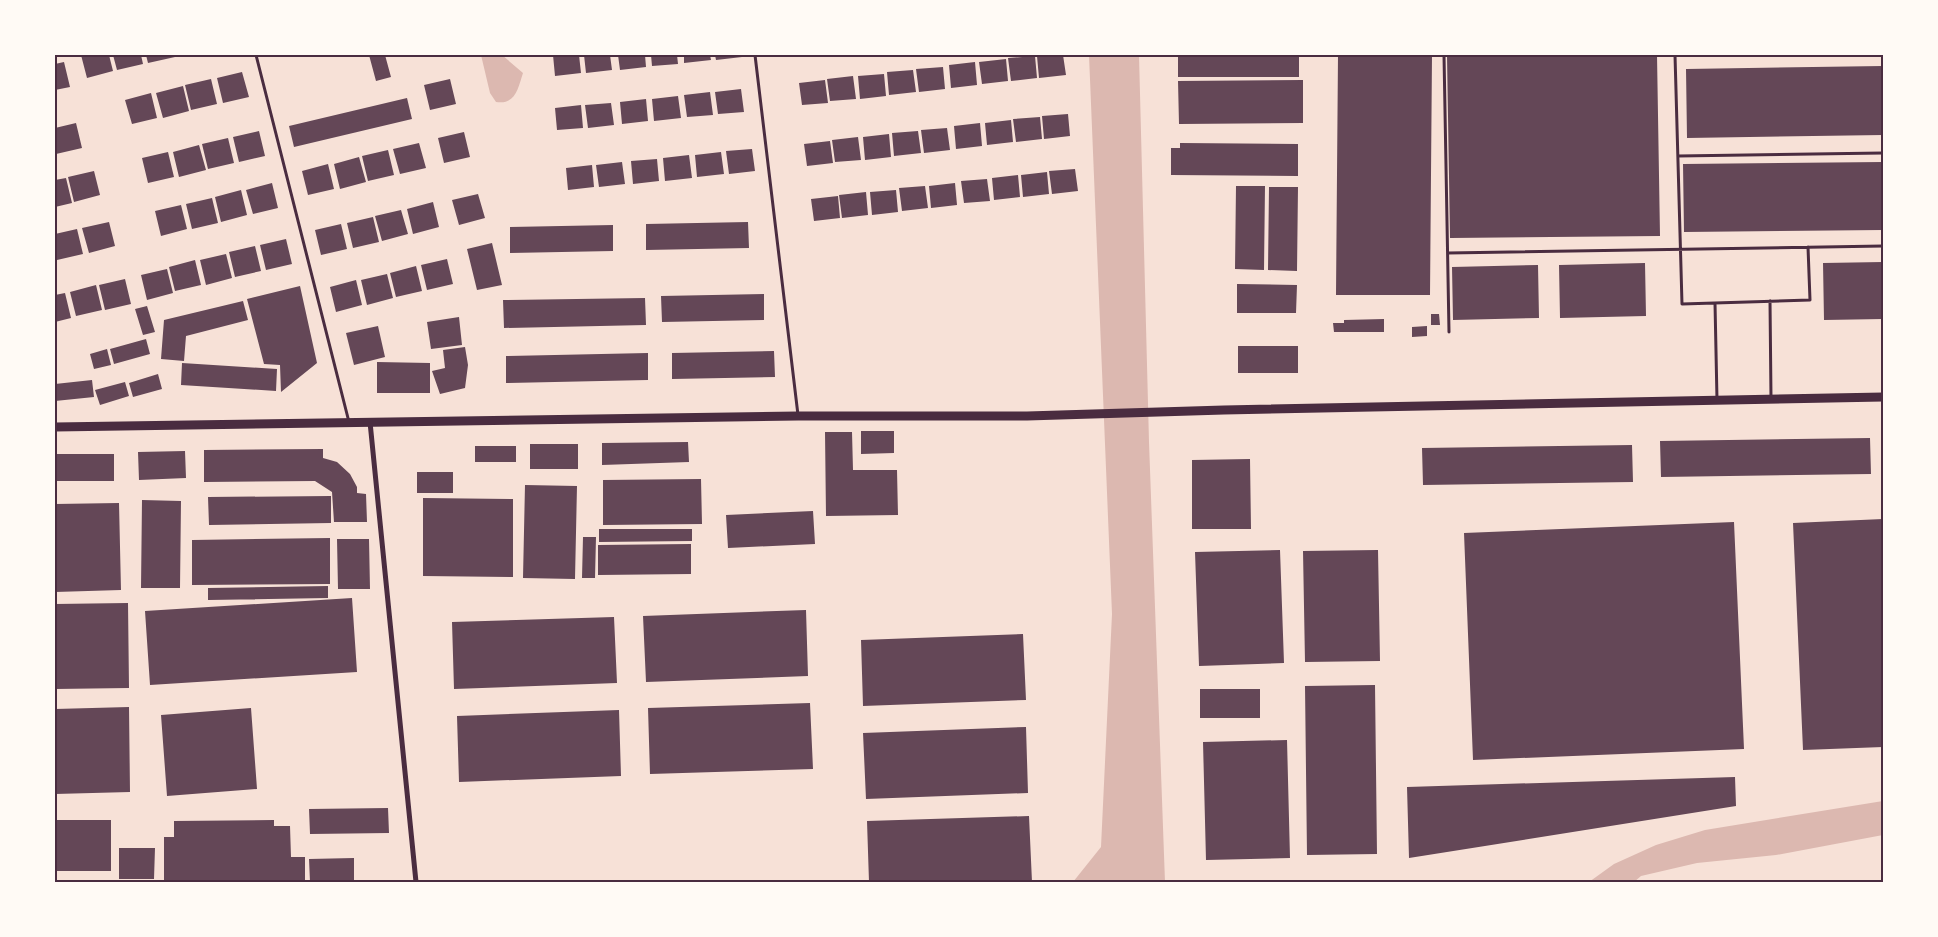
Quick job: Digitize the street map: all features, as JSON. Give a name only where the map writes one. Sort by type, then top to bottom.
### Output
[{"type":"street","points":[[55,427],[798,416],[1027,416],[1224,410],[1883,397]]},
{"type":"street","points":[[370,422],[416,882]]},
{"type":"lane","points":[[256,55],[350,423]]},
{"type":"lane","points":[[755,55],[798,416]]},
{"type":"lane","points":[[1444,55],[1449,332]]},
{"type":"lane","points":[[1675,55],[1682,304],[1810,300],[1808,247]]},
{"type":"lane","points":[[1678,156],[1883,153]]},
{"type":"lane","points":[[1448,253],[1883,246]]},
{"type":"lane","points":[[1770,301],[1771,399]]},
{"type":"lane","points":[[1715,303],[1717,400]]},
{"type":"shaded area","points":[[481,55],[502,55],[523,73],[518,90],[508,101],[496,102],[490,93]]},
{"type":"shaded area","points":[[1089,55],[1139,55],[1149,442],[1165,882],[1073,882],[1101,847],[1112,614]]},
{"type":"shaded area","points":[[1883,801],[1883,835],[1776,855],[1697,863],[1641,876],[1634,882],[1589,882],[1614,864],[1656,845],[1705,830]]},
{"type":"building","points":[[81,55],[109,55],[113,71],[87,78]]},
{"type":"building","points":[[113,55],[141,55],[143,64],[117,70]]},
{"type":"building","points":[[146,55],[174,55],[175,57],[148,63]]},
{"type":"building","points":[[369,55],[385,55],[391,77],[376,81]]},
{"type":"building","points":[[553,55],[579,55],[581,73],[555,76]]},
{"type":"building","points":[[584,55],[610,55],[612,70],[586,73]]},
{"type":"building","points":[[618,55],[645,55],[646,67],[620,70]]},
{"type":"building","points":[[651,55],[677,55],[678,64],[652,66]]},
{"type":"building","points":[[684,55],[710,55],[711,60],[684,63]]},
{"type":"building","points":[[715,55],[742,55],[742,57],[716,60]]},
{"type":"building","points":[[1063,55],[1066,75],[1039,78],[1037,56]]},
{"type":"building","points":[[1178,55],[1299,55],[1299,77],[1178,77]]},
{"type":"building","points":[[1338,55],[1432,55],[1430,295],[1336,295]]},
{"type":"building","points":[[1447,55],[1657,55],[1660,236],[1450,238]]},
{"type":"building","points":[[1035,56],[1037,78],[1011,81],[1008,58]]},
{"type":"building","points":[[1006,59],[1008,81],[982,84],[979,62]]},
{"type":"building","points":[[64,62],[70,87],[55,90],[55,64]]},
{"type":"building","points":[[975,62],[977,85],[951,88],[949,65]]},
{"type":"building","points":[[1883,66],[1883,135],[1687,138],[1686,69]]},
{"type":"building","points":[[943,67],[945,89],[919,92],[916,69]]},
{"type":"building","points":[[913,70],[916,92],[889,95],[887,72]]},
{"type":"building","points":[[242,72],[249,97],[223,103],[217,78]]},
{"type":"building","points":[[884,74],[886,96],[860,99],[858,76]]},
{"type":"building","points":[[853,76],[856,99],[830,101],[827,79]]},
{"type":"building","points":[[211,79],[217,104],[191,110],[185,85]]},
{"type":"building","points":[[450,79],[456,104],[430,110],[424,85]]},
{"type":"building","points":[[825,80],[828,103],[802,105],[799,83]]},
{"type":"building","points":[[1303,80],[1303,123],[1179,124],[1178,81]]},
{"type":"building","points":[[183,86],[189,111],[163,118],[156,93]]},
{"type":"building","points":[[741,89],[744,112],[718,114],[715,92]]},
{"type":"building","points":[[710,92],[713,115],[687,117],[684,95]]},
{"type":"building","points":[[151,93],[157,118],[132,124],[125,100]]},
{"type":"building","points":[[678,96],[681,118],[654,121],[652,99]]},
{"type":"building","points":[[407,98],[412,119],[294,147],[289,126]]},
{"type":"building","points":[[646,99],[648,121],[622,124],[620,102]]},
{"type":"building","points":[[611,103],[614,125],[588,128],[585,105]]},
{"type":"building","points":[[581,105],[583,128],[557,130],[555,108]]},
{"type":"building","points":[[1068,114],[1070,136],[1044,139],[1042,116]]},
{"type":"building","points":[[1040,117],[1042,139],[1016,142],[1013,119]]},
{"type":"building","points":[[1011,120],[1013,142],[987,145],[985,123]]},
{"type":"building","points":[[76,123],[82,148],[56,154],[55,128]]},
{"type":"building","points":[[980,123],[982,146],[956,149],[954,126]]},
{"type":"building","points":[[947,128],[950,150],[924,153],[921,130]]},
{"type":"building","points":[[259,131],[265,156],[239,162],[233,137]]},
{"type":"building","points":[[918,131],[921,153],[894,156],[892,133]]},
{"type":"building","points":[[464,132],[470,157],[444,163],[438,138]]},
{"type":"building","points":[[889,134],[891,157],[865,160],[863,137]]},
{"type":"building","points":[[858,137],[861,160],[835,162],[832,140]]},
{"type":"building","points":[[228,138],[234,163],[208,169],[202,144]]},
{"type":"building","points":[[830,141],[833,163],[807,166],[804,144]]},
{"type":"building","points":[[419,143],[426,168],[400,174],[393,149]]},
{"type":"building","points":[[1180,143],[1298,144],[1298,176],[1171,175],[1171,148],[1180,148]]},
{"type":"building","points":[[199,145],[206,170],[179,177],[173,152]]},
{"type":"building","points":[[752,149],[755,171],[729,174],[726,151]]},
{"type":"building","points":[[388,150],[394,175],[368,181],[362,156]]},
{"type":"building","points":[[168,152],[174,177],[148,183],[142,158]]},
{"type":"building","points":[[721,152],[724,174],[697,177],[695,155]]},
{"type":"building","points":[[689,155],[692,178],[665,181],[663,158]]},
{"type":"building","points":[[359,157],[366,182],[340,189],[334,164]]},
{"type":"building","points":[[657,159],[659,181],[633,184],[631,161]]},
{"type":"building","points":[[622,162],[625,184],[599,187],[596,165]]},
{"type":"building","points":[[1883,162],[1883,230],[1684,232],[1683,164]]},
{"type":"building","points":[[328,164],[334,189],[308,195],[302,171]]},
{"type":"building","points":[[592,165],[594,187],[568,190],[566,168]]},
{"type":"building","points":[[1075,169],[1078,191],[1052,194],[1049,171]]},
{"type":"building","points":[[94,171],[100,195],[74,202],[68,177]]},
{"type":"building","points":[[1047,172],[1049,194],[1023,197],[1021,175]]},
{"type":"building","points":[[1018,175],[1020,197],[994,200],[992,178]]},
{"type":"building","points":[[66,178],[72,203],[55,207],[55,180]]},
{"type":"building","points":[[987,179],[990,201],[964,203],[961,181]]},
{"type":"building","points":[[272,183],[278,208],[253,214],[246,190]]},
{"type":"building","points":[[955,183],[957,205],[931,208],[929,186]]},
{"type":"building","points":[[925,186],[928,208],[902,211],[899,188]]},
{"type":"building","points":[[1236,186],[1265,186],[1264,270],[1235,269]]},
{"type":"building","points":[[1269,187],[1298,187],[1297,271],[1268,270]]},
{"type":"building","points":[[241,190],[247,215],[221,222],[215,197]]},
{"type":"building","points":[[896,190],[898,212],[872,215],[870,192]]},
{"type":"building","points":[[866,192],[868,215],[842,218],[839,195]]},
{"type":"building","points":[[478,194],[485,218],[459,225],[452,200]]},
{"type":"building","points":[[838,196],[840,218],[814,221],[811,199]]},
{"type":"building","points":[[212,198],[218,223],[192,229],[186,204]]},
{"type":"building","points":[[433,202],[439,227],[413,234],[407,209]]},
{"type":"building","points":[[181,205],[187,229],[161,236],[155,211]]},
{"type":"building","points":[[401,210],[408,234],[382,241],[375,216]]},
{"type":"building","points":[[373,217],[379,242],[353,248],[347,223]]},
{"type":"building","points":[[109,222],[115,246],[89,253],[82,228]]},
{"type":"building","points":[[748,222],[749,248],[646,250],[646,224]]},
{"type":"building","points":[[341,224],[347,249],[321,255],[315,230]]},
{"type":"building","points":[[613,225],[613,251],[510,253],[510,227]]},
{"type":"building","points":[[77,229],[83,254],[57,260],[55,234]]},
{"type":"building","points":[[286,239],[292,264],[266,270],[260,245]]},
{"type":"building","points":[[492,243],[502,285],[477,290],[467,249]]},
{"type":"building","points":[[255,246],[261,271],[235,277],[229,252]]},
{"type":"building","points":[[226,254],[232,278],[206,285],[200,260]]},
{"type":"building","points":[[447,259],[453,284],[427,290],[421,265]]},
{"type":"building","points":[[195,260],[201,285],[175,291],[169,267]]},
{"type":"building","points":[[1883,262],[1883,319],[1824,320],[1823,263]]},
{"type":"building","points":[[1645,263],[1646,316],[1560,318],[1559,265]]},
{"type":"building","points":[[1538,265],[1539,318],[1453,320],[1452,267]]},
{"type":"building","points":[[416,266],[422,291],[396,297],[390,273]]},
{"type":"building","points":[[167,269],[173,293],[147,300],[141,275]]},
{"type":"building","points":[[387,274],[393,298],[367,305],[361,280]]},
{"type":"building","points":[[125,279],[131,304],[105,310],[99,285]]},
{"type":"building","points":[[356,280],[362,305],[336,312],[330,287]]},
{"type":"building","points":[[1237,284],[1297,285],[1296,313],[1237,313]]},
{"type":"building","points":[[96,285],[102,310],[76,316],[70,292]]},
{"type":"building","points":[[300,286],[317,363],[281,392],[280,365],[264,364],[247,299]]},
{"type":"building","points":[[65,293],[71,318],[55,322],[55,295]]},
{"type":"building","points":[[764,294],[764,320],[662,322],[661,296]]},
{"type":"building","points":[[645,298],[646,325],[504,328],[503,300]]},
{"type":"building","points":[[243,301],[248,320],[186,336],[184,361],[161,359],[164,320]]},
{"type":"building","points":[[147,306],[155,332],[143,335],[135,309]]},
{"type":"building","points":[[1431,314],[1439,314],[1440,325],[1431,325]]},
{"type":"building","points":[[459,317],[462,345],[431,349],[427,322]]},
{"type":"building","points":[[1384,319],[1384,332],[1334,332],[1333,323],[1344,323],[1344,320]]},
{"type":"building","points":[[378,326],[385,357],[354,365],[346,333]]},
{"type":"building","points":[[1427,326],[1427,336],[1412,337],[1412,327]]},
{"type":"building","points":[[146,339],[150,354],[114,364],[110,349]]},
{"type":"building","points":[[1238,346],[1298,346],[1298,373],[1238,373]]},
{"type":"building","points":[[465,347],[468,365],[465,388],[440,394],[432,371],[445,368],[443,350]]},
{"type":"building","points":[[107,349],[111,365],[94,369],[90,354]]},
{"type":"building","points":[[774,351],[775,377],[672,379],[672,353]]},
{"type":"building","points":[[648,353],[648,380],[506,383],[506,356]]},
{"type":"building","points":[[377,362],[430,363],[430,393],[377,393]]},
{"type":"building","points":[[182,363],[277,369],[276,391],[181,385]]},
{"type":"building","points":[[158,374],[162,389],[133,397],[129,383]]},
{"type":"building","points":[[92,380],[94,397],[55,401],[55,384]]},
{"type":"building","points":[[125,382],[129,396],[100,405],[95,390]]},
{"type":"building","points":[[861,431],[894,431],[894,453],[861,454]]},
{"type":"building","points":[[825,432],[852,432],[853,470],[897,470],[898,515],[826,516]]},
{"type":"building","points":[[1870,438],[1871,474],[1661,477],[1660,441]]},
{"type":"building","points":[[688,442],[689,462],[602,465],[602,443]]},
{"type":"building","points":[[530,444],[578,444],[578,469],[530,469]]},
{"type":"building","points":[[1632,445],[1633,482],[1423,485],[1422,448]]},
{"type":"building","points":[[475,446],[516,446],[516,462],[475,462]]},
{"type":"building","points":[[323,449],[323,458],[337,462],[350,474],[357,487],[357,493],[366,494],[367,522],[334,522],[332,492],[315,481],[204,482],[204,450]]},
{"type":"building","points":[[185,451],[186,478],[139,480],[138,452]]},
{"type":"building","points":[[55,454],[114,454],[114,481],[55,481]]},
{"type":"building","points":[[1250,459],[1251,529],[1192,529],[1192,460]]},
{"type":"building","points":[[417,472],[453,472],[453,493],[417,493]]},
{"type":"building","points":[[701,479],[702,524],[603,525],[603,480]]},
{"type":"building","points":[[525,485],[577,486],[575,579],[523,578]]},
{"type":"building","points":[[331,496],[331,523],[209,525],[208,497]]},
{"type":"building","points":[[423,498],[513,499],[513,577],[423,576]]},
{"type":"building","points":[[142,500],[181,501],[180,588],[141,588]]},
{"type":"building","points":[[119,503],[121,590],[55,592],[55,504]]},
{"type":"building","points":[[813,511],[815,544],[728,548],[726,515]]},
{"type":"building","points":[[1883,519],[1883,747],[1803,750],[1793,523]]},
{"type":"building","points":[[1734,522],[1744,749],[1473,760],[1464,533]]},
{"type":"building","points":[[599,529],[692,529],[692,541],[599,542]]},
{"type":"building","points":[[583,537],[596,537],[595,578],[582,578]]},
{"type":"building","points":[[330,538],[330,584],[192,585],[192,540]]},
{"type":"building","points":[[337,539],[369,539],[370,589],[338,589]]},
{"type":"building","points":[[691,544],[691,574],[598,575],[598,545]]},
{"type":"building","points":[[1280,550],[1284,663],[1199,666],[1195,552]]},
{"type":"building","points":[[1378,550],[1380,661],[1305,662],[1303,551]]},
{"type":"building","points":[[328,586],[328,598],[208,600],[208,588]]},
{"type":"building","points":[[352,598],[357,672],[150,685],[145,611]]},
{"type":"building","points":[[128,603],[129,688],[55,689],[55,604]]},
{"type":"building","points":[[806,610],[808,676],[646,682],[643,616]]},
{"type":"building","points":[[614,617],[617,683],[454,689],[452,622]]},
{"type":"building","points":[[1023,634],[1026,700],[863,706],[861,640]]},
{"type":"building","points":[[1375,685],[1377,854],[1307,855],[1305,686]]},
{"type":"building","points":[[1200,689],[1260,689],[1260,718],[1200,718]]},
{"type":"building","points":[[810,703],[813,769],[650,774],[648,708]]},
{"type":"building","points":[[129,707],[130,792],[55,794],[55,709]]},
{"type":"building","points":[[251,708],[257,789],[167,796],[161,715]]},
{"type":"building","points":[[619,710],[621,776],[459,782],[457,716]]},
{"type":"building","points":[[1026,727],[1028,793],[866,799],[863,733]]},
{"type":"building","points":[[1287,740],[1290,858],[1206,860],[1203,742]]},
{"type":"building","points":[[1735,777],[1736,806],[1409,858],[1407,787]]},
{"type":"building","points":[[388,808],[389,833],[310,834],[309,809]]},
{"type":"building","points":[[1029,816],[1032,882],[869,882],[867,821]]},
{"type":"building","points":[[55,820],[111,820],[111,871],[55,871]]},
{"type":"building","points":[[274,820],[274,826],[290,826],[291,857],[305,857],[305,882],[164,882],[164,837],[174,837],[174,821]]},
{"type":"building","points":[[119,848],[155,848],[154,879],[119,879]]},
{"type":"building","points":[[354,858],[354,882],[310,882],[309,859]]}]
